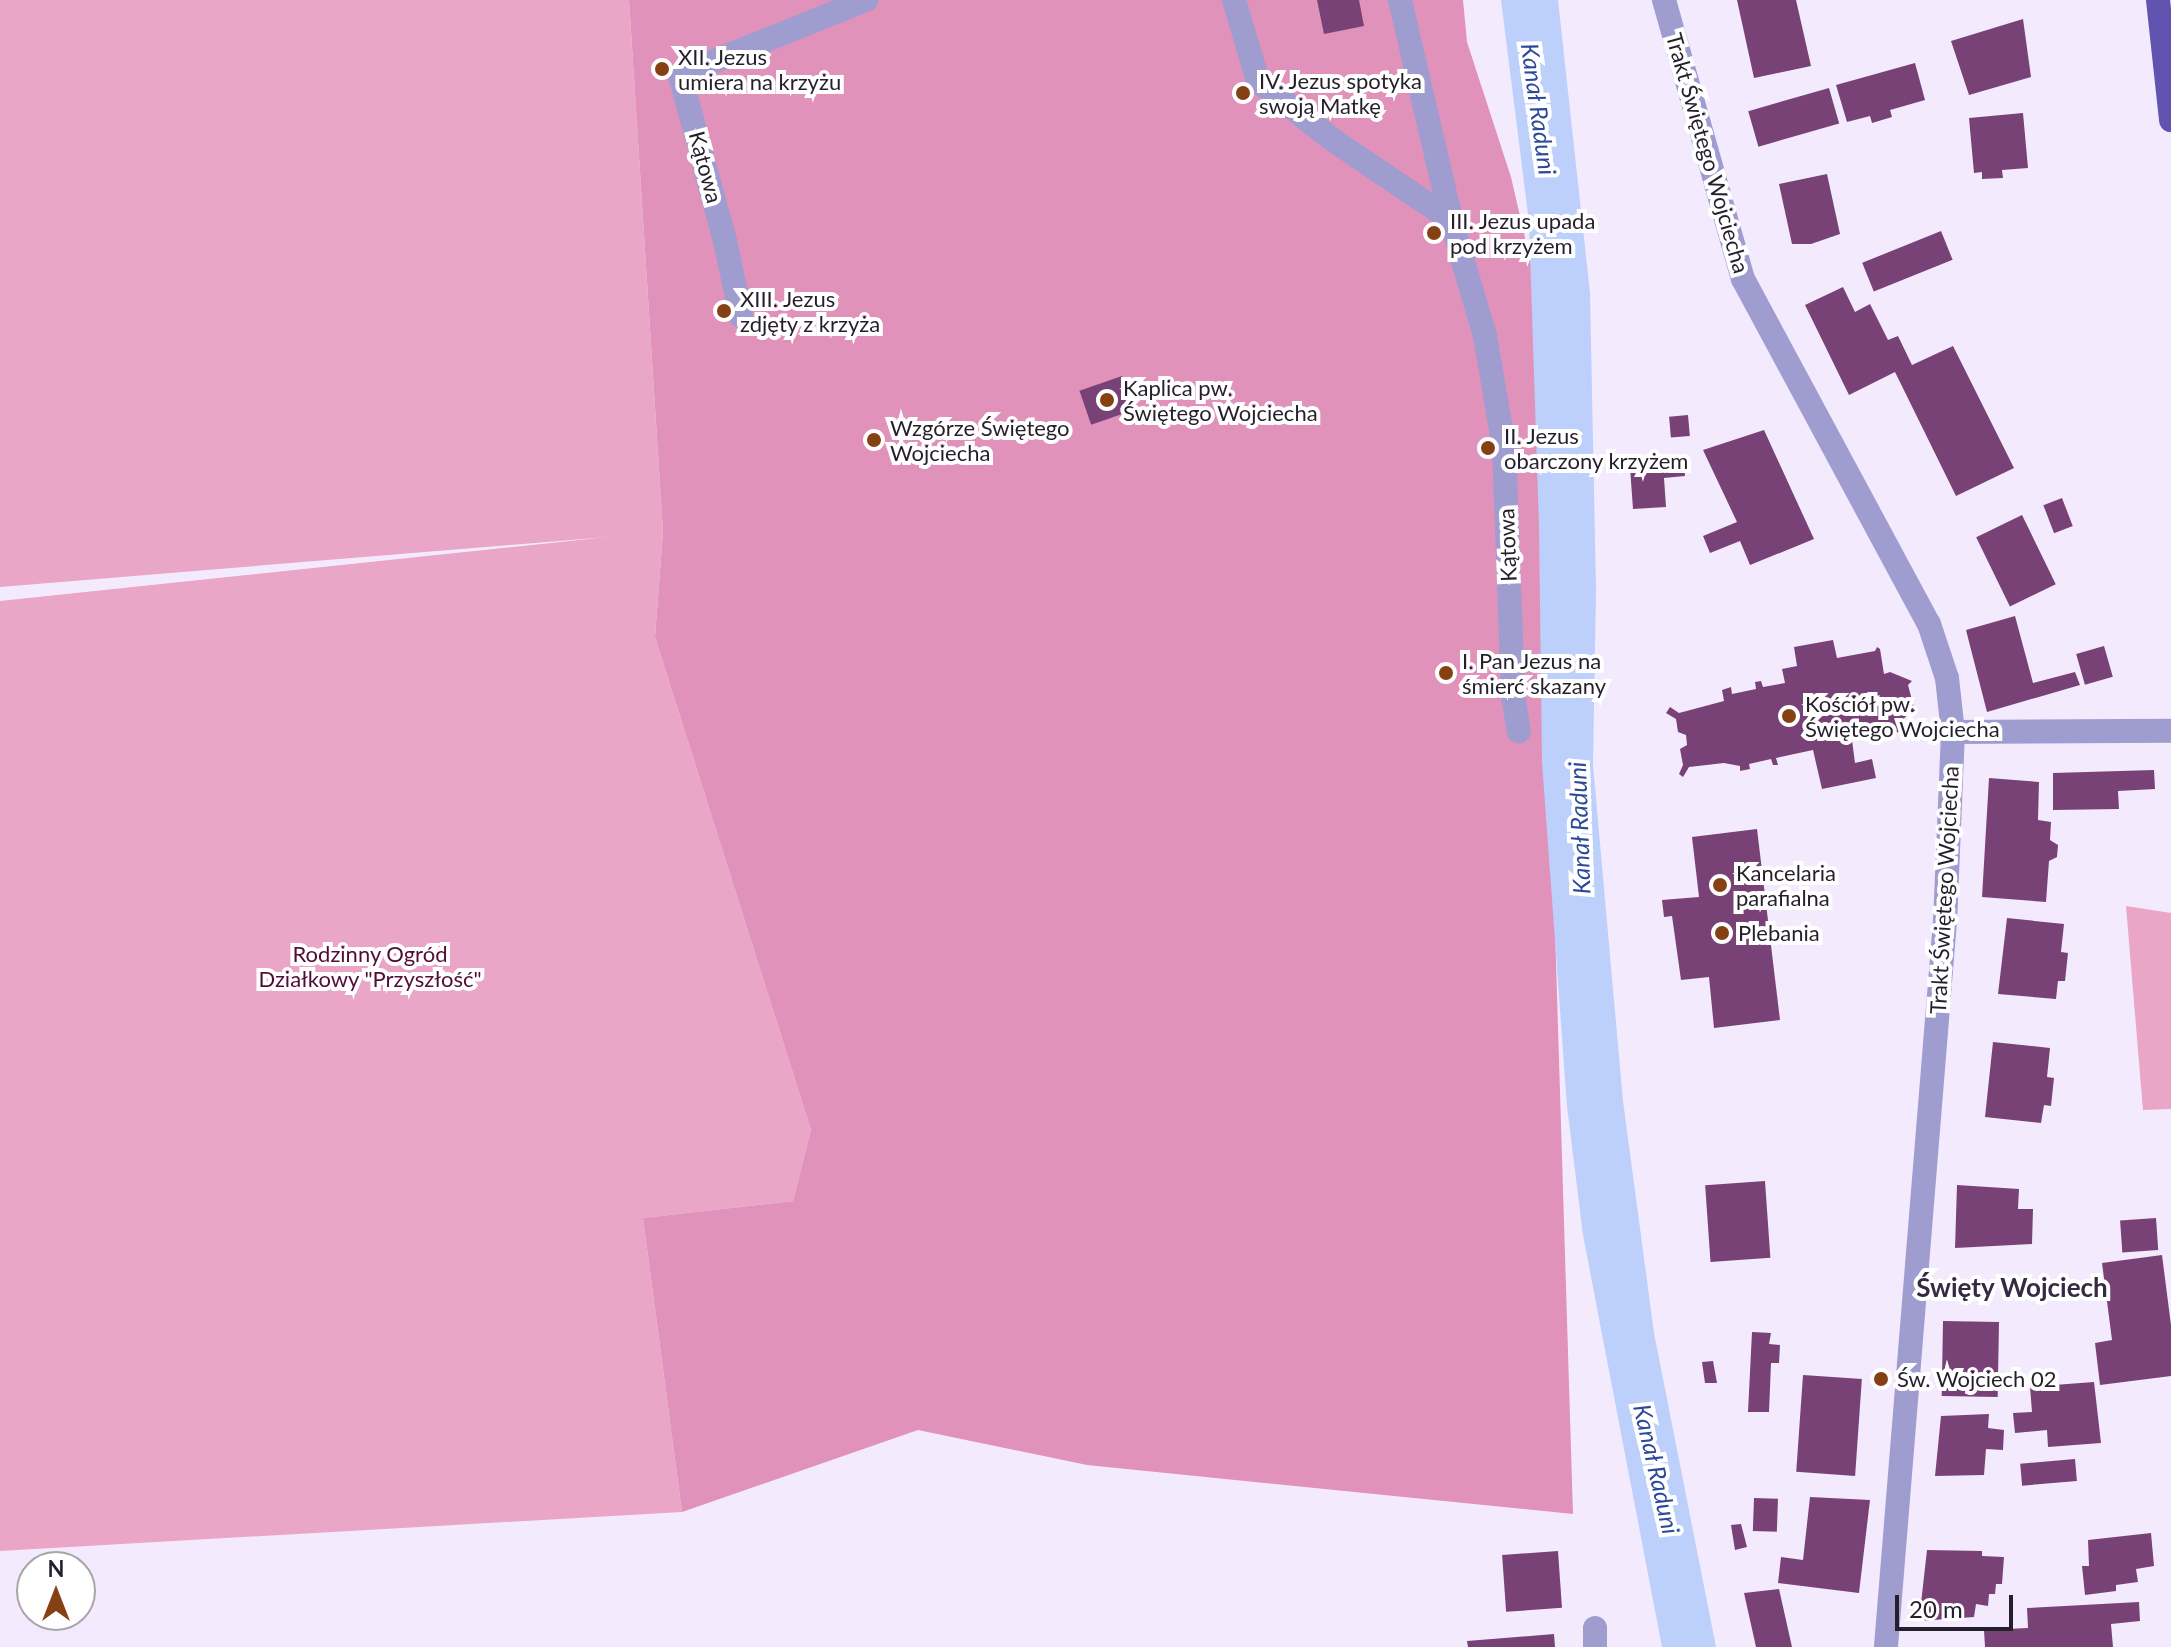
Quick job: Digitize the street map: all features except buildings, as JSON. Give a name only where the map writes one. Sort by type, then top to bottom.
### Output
[{"type":"main road","points":[[2158,0],[2171,120]]},
{"type":"street","name":"Kątowa","points":[[741,316],[725,241],[680,75],[866,0]]},
{"type":"street","points":[[1234,0],[1258,81],[1333,140],[1451,220]]},
{"type":"street","name":"Kątowa","points":[[1400,0],[1451,220],[1485,336],[1504,447],[1513,695],[1519,732]]},
{"type":"street","name":"Trakt Świętego Wojciecha","points":[[1664,0],[1743,279],[1929,624],[1947,678],[1953,732],[1945,921],[1886,1647]]},
{"type":"street","points":[[1953,732],[2171,731]]},
{"type":"green space","name":"Rodzinny Ogród Działkowy \"Przyszłość\"","points":[[0,0],[629,0],[663,532],[655,637],[811,1130],[793,1201],[643,1218],[682,1512],[0,1551],[0,601],[608,537],[0,587]]},
{"type":"green space","points":[[2126,906],[2171,913],[2171,1109],[2143,1110]]},
{"type":"shaded area","points":[[629,0],[1463,0],[1467,42],[1511,177],[1535,281],[1573,1514],[1087,1465],[918,1430],[682,1512],[643,1218],[793,1201],[811,1130],[655,637],[663,532]]},
{"type":"water","name":"Kanał Raduni","points":[[1501,0],[1558,0],[1590,293],[1596,590],[1593,765],[1623,1101],[1654,1333],[1716,1647],[1662,1647],[1583,1235],[1567,1106],[1542,762],[1539,527],[1529,222]]},
{"type":"place","name":"XII. Jezus umiera na krzyżu","points":[[662,69]]},
{"type":"place","name":"IV. Jezus spotyka swoją Matkę","points":[[1243,93]]},
{"type":"place","name":"III. Jezus upada pod krzyżem","points":[[1434,233]]},
{"type":"place","name":"XIII. Jezus zdjęty z krzyża","points":[[724,311]]},
{"type":"place","name":"Kaplica pw. Świętego Wojciecha","points":[[1107,400]]},
{"type":"place","name":"Wzgórze Świętego Wojciecha","points":[[874,440]]},
{"type":"place","name":"II. Jezus obarczony krzyżem","points":[[1488,448]]},
{"type":"place","name":"I. Pan Jezus na śmierć skazany","points":[[1446,673]]},
{"type":"place","name":"Kościół pw. Świętego Wojciecha","points":[[1789,716]]},
{"type":"place","name":"Kancelaria parafialna","points":[[1720,885]]},
{"type":"place","name":"Plebania","points":[[1722,933]]},
{"type":"place","name":"Św. Wojciech 02","points":[[1881,1379]]},
{"type":"district","name":"Święty Wojciech","points":[[2012,1288]]}]
